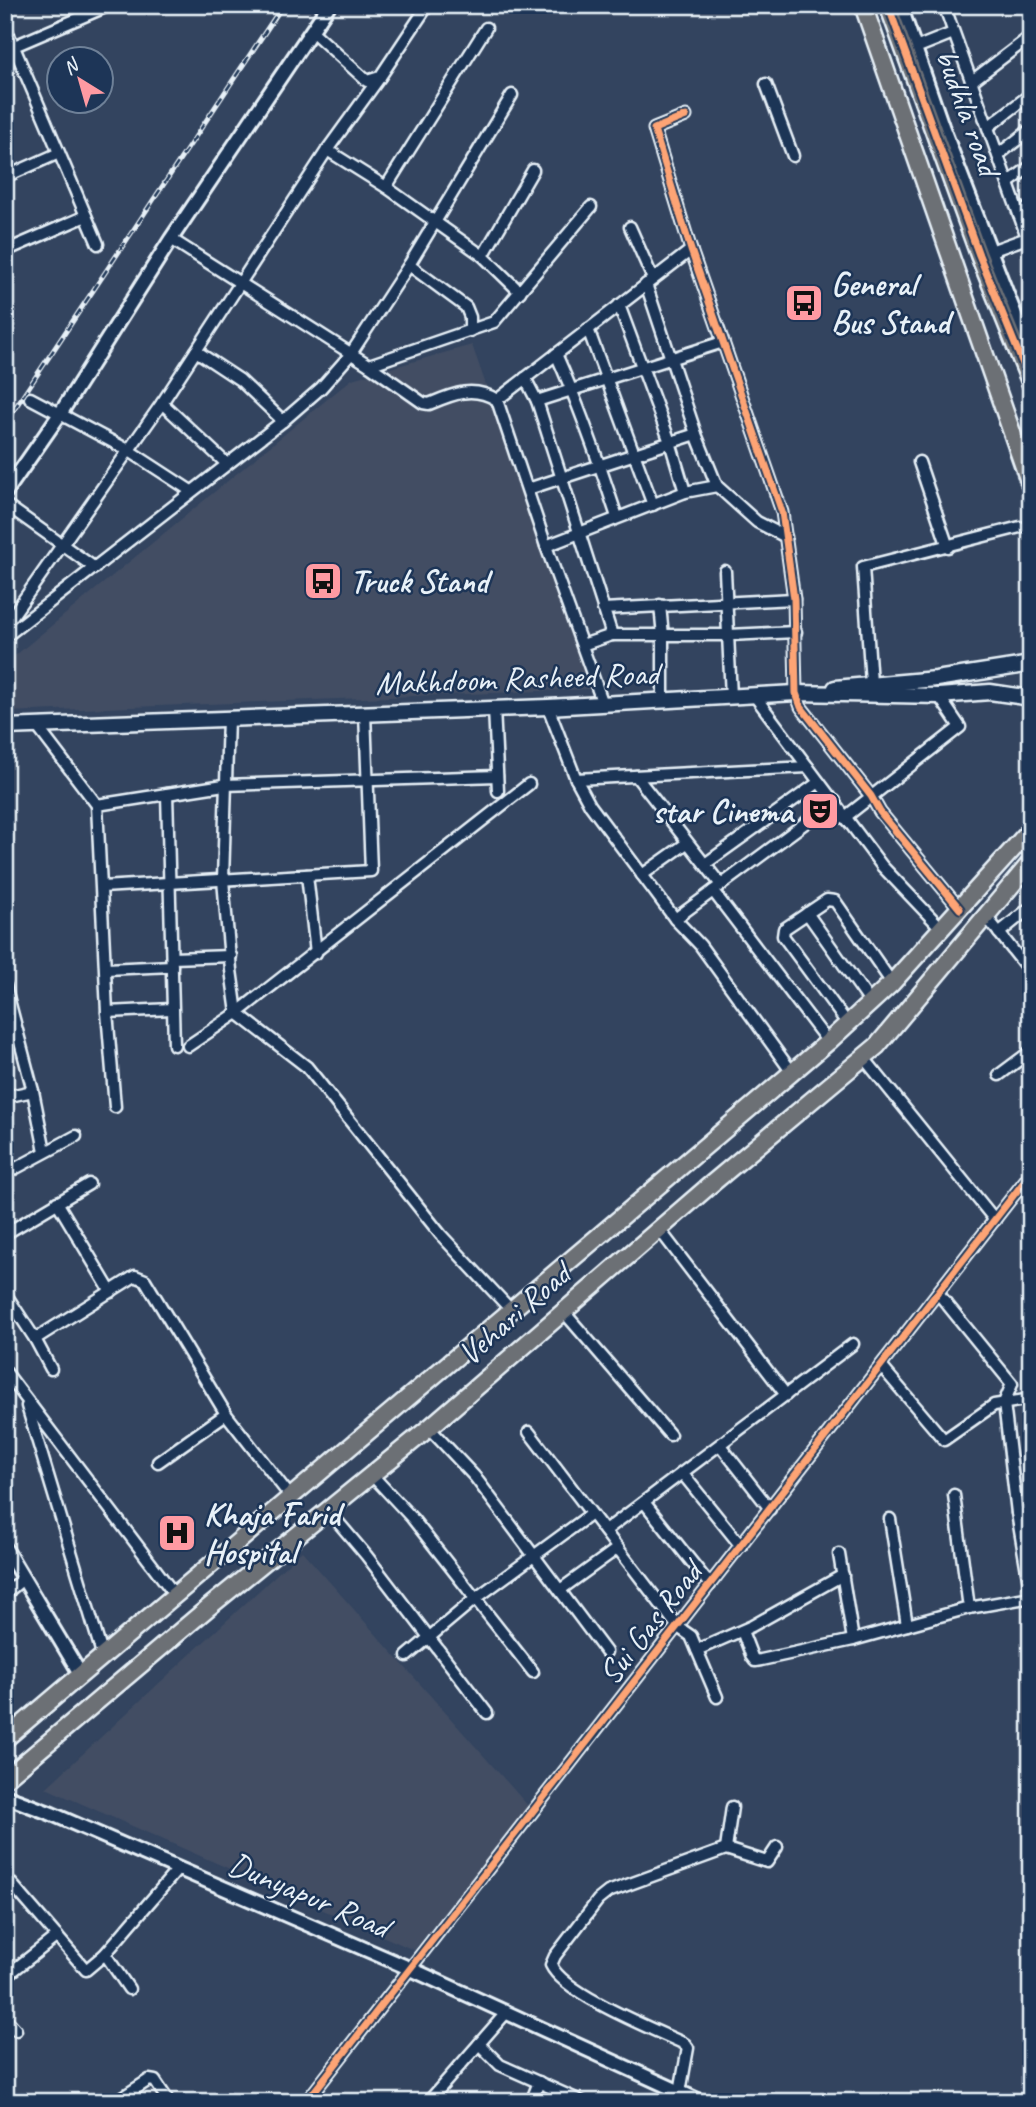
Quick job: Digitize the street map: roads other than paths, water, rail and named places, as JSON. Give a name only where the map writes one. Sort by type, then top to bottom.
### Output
[{"type":"main road","points":[[863,5],[1031,487]]},
{"type":"main road","points":[[888,5],[910,50],[1031,384]]},
{"type":"main road","points":[[796,693],[936,679],[1031,664]]},
{"type":"main road","name":"Makhdoom Rasheed Road","points":[[5,727],[548,707],[796,693],[939,696],[990,692],[1031,698]]},
{"type":"main road","name":"Vehari Road","points":[[5,1739],[828,1042],[892,983],[1031,830]]},
{"type":"main road","name":"Vehari Road","points":[[5,1779],[327,1509],[429,1428],[659,1229],[864,1058],[912,1007],[1031,862]]},
{"type":"street","points":[[10,48],[110,5]]},
{"type":"street","points":[[5,493],[60,414],[171,239],[330,5]]},
{"type":"street","points":[[5,626],[64,546],[162,403],[327,150],[428,5]]},
{"type":"street","name":"budhla road","points":[[900,5],[910,50]]},
{"type":"street","points":[[944,5],[1029,243],[985,253],[1031,356]]},
{"type":"street","points":[[5,26],[10,48],[98,244]]},
{"type":"street","points":[[386,187],[486,28]]},
{"type":"street","points":[[313,32],[367,81],[380,77]]},
{"type":"street","points":[[910,50],[953,33]]},
{"type":"street","points":[[972,81],[1031,36]]},
{"type":"street","points":[[766,84],[793,156]]},
{"type":"street","points":[[988,127],[1031,94]]},
{"type":"street","points":[[5,637],[283,421],[321,388],[350,355],[409,265],[512,96]]},
{"type":"street","points":[[685,116],[654,129],[691,250],[782,512],[794,599],[796,693],[801,708],[871,796],[880,813],[960,909]]},
{"type":"street","points":[[998,155],[1031,129]]},
{"type":"street","points":[[327,150],[386,187],[483,256],[520,292]]},
{"type":"street","points":[[5,177],[59,153]]},
{"type":"street","points":[[1008,183],[1031,166]]},
{"type":"street","points":[[483,256],[533,170]]},
{"type":"street","points":[[1019,215],[1031,206]]},
{"type":"street","points":[[369,365],[494,322],[591,207]]},
{"type":"street","points":[[5,251],[86,216]]},
{"type":"street","points":[[630,227],[650,282],[670,359],[717,485],[757,522],[786,537]]},
{"type":"street","points":[[171,239],[369,365],[423,403],[429,404],[470,391],[488,394],[498,400],[546,546],[603,704]]},
{"type":"street","points":[[498,400],[691,250]]},
{"type":"street","points":[[409,265],[466,307],[470,317],[470,331]]},
{"type":"street","points":[[620,305],[670,442],[685,492]]},
{"type":"street","points":[[588,329],[653,505]]},
{"type":"street","points":[[537,401],[723,342]]},
{"type":"street","points":[[196,351],[240,380],[283,421]]},
{"type":"street","points":[[555,354],[572,390],[617,517]]},
{"type":"street","points":[[525,378],[537,401],[612,635]]},
{"type":"street","points":[[30,398],[128,450],[191,491]]},
{"type":"street","points":[[162,403],[227,464]]},
{"type":"street","points":[[528,489],[696,434]]},
{"type":"street","points":[[919,462],[948,547]]},
{"type":"street","points":[[546,546],[685,492],[717,485]]},
{"type":"street","points":[[5,504],[95,568]]},
{"type":"street","points":[[871,684],[863,567],[1020,527]]},
{"type":"street","points":[[725,571],[731,697]]},
{"type":"street","points":[[603,609],[794,599]]},
{"type":"street","points":[[660,605],[663,701]]},
{"type":"street","points":[[582,645],[612,635],[796,632]]},
{"type":"street","points":[[754,695],[882,866],[942,929]]},
{"type":"street","points":[[844,817],[960,727],[939,696]]},
{"type":"street","points":[[548,707],[576,779],[590,805],[675,919],[700,945],[791,1071]]},
{"type":"street","points":[[494,708],[498,791]]},
{"type":"street","points":[[102,887],[371,871],[365,713]]},
{"type":"street","points":[[228,718],[223,880],[237,1013],[307,1067],[441,1235],[511,1310]]},
{"type":"street","points":[[36,725],[97,805],[107,1012],[115,1107]]},
{"type":"street","points":[[576,779],[808,767]]},
{"type":"street","points":[[97,805],[224,785],[497,776]]},
{"type":"street","points":[[636,776],[705,864],[717,888],[828,1042]]},
{"type":"street","points":[[705,864],[819,782]]},
{"type":"street","points":[[188,1046],[237,1013],[316,953],[529,784]]},
{"type":"street","points":[[167,794],[174,1045]]},
{"type":"street","points":[[675,919],[835,802]]},
{"type":"street","points":[[642,875],[687,842]]},
{"type":"street","points":[[307,875],[316,953]]},
{"type":"street","points":[[847,1023],[783,936],[784,929],[827,900],[835,901],[892,983]]},
{"type":"street","points":[[999,933],[1031,907]]},
{"type":"street","points":[[807,913],[870,1002]]},
{"type":"street","points":[[985,915],[1031,973]]},
{"type":"street","points":[[106,969],[231,956]]},
{"type":"street","points":[[5,985],[7,1001],[33,1091],[45,1151]]},
{"type":"street","points":[[107,1012],[172,1009]]},
{"type":"street","points":[[999,1075],[1031,1051]]},
{"type":"street","points":[[864,1058],[995,1220]]},
{"type":"street","points":[[5,1097],[33,1091]]},
{"type":"street","points":[[5,1174],[76,1136]]},
{"type":"street","name":"Sui Gas Road","points":[[306,2102],[1031,1173]]},
{"type":"street","points":[[5,1234],[89,1184]]},
{"type":"street","points":[[57,1202],[111,1292]]},
{"type":"street","points":[[659,1229],[786,1395]]},
{"type":"street","points":[[35,1339],[135,1276],[145,1280],[226,1414],[290,1496]]},
{"type":"street","points":[[742,1631],[755,1661],[853,1640],[969,1608],[1031,1596],[1017,1513],[1004,1403],[1012,1384],[938,1293]]},
{"type":"street","points":[[6,1295],[51,1368]]},
{"type":"street","points":[[563,1311],[670,1435]]},
{"type":"street","points":[[605,1531],[853,1344]]},
{"type":"street","points":[[881,1366],[944,1440],[995,1405],[1031,1399]]},
{"type":"street","points":[[5,1371],[175,1595]]},
{"type":"street","points":[[25,1399],[103,1657]]},
{"type":"street","points":[[158,1462],[226,1414]]},
{"type":"street","points":[[429,1428],[475,1477],[606,1652]]},
{"type":"street","points":[[529,1432],[678,1627],[691,1636],[716,1697]]},
{"type":"street","points":[[720,1445],[770,1508]]},
{"type":"street","points":[[682,1473],[741,1546]]},
{"type":"street","points":[[371,1474],[412,1518],[533,1672]]},
{"type":"street","points":[[954,1495],[969,1608]]},
{"type":"street","points":[[644,1502],[710,1585]]},
{"type":"street","points":[[327,1509],[487,1713]]},
{"type":"street","points":[[1017,1513],[1031,1511]]},
{"type":"street","points":[[407,1656],[475,1599],[591,1514]]},
{"type":"street","points":[[890,1519],[907,1625]]},
{"type":"street","points":[[5,1548],[81,1675]]},
{"type":"street","points":[[560,1590],[618,1548]]},
{"type":"street","points":[[839,1554],[853,1640]]},
{"type":"street","points":[[697,1650],[742,1631],[843,1575]]},
{"type":"street","points":[[5,1594],[23,1579]]},
{"type":"street","name":"Dunyapur Road","points":[[5,1796],[411,1969],[702,2102]]},
{"type":"street","points":[[726,1849],[732,1807]]},
{"type":"street","points":[[680,2092],[687,2051],[685,2044],[585,1995],[554,1972],[551,1965],[598,1900],[608,1892],[726,1849],[764,1863],[777,1847]]},
{"type":"street","points":[[5,1876],[86,1970],[105,1954],[178,1869]]},
{"type":"street","points":[[5,1977],[57,1936]]},
{"type":"street","points":[[105,1954],[129,1989]]},
{"type":"street","points":[[428,2102],[506,2012]]},
{"type":"street","points":[[5,2018],[16,2030]]},
{"type":"street","points":[[479,2044],[500,2065],[581,2102]]},
{"type":"street","points":[[115,2102],[149,2080],[155,2081],[169,2102]]},
{"type":"street","points":[[531,2102],[538,2082]]},
{"type":"railway","points":[[5,423],[283,5]]},
{"type":"place","name":"General Bus Stand","points":[[804,303]]},
{"type":"place","name":"Truck Stand","points":[[323,581]]},
{"type":"place","name":"star Cinema","points":[[820,811]]},
{"type":"place","name":"Khaja Farid Hospital","points":[[177,1533]]}]
